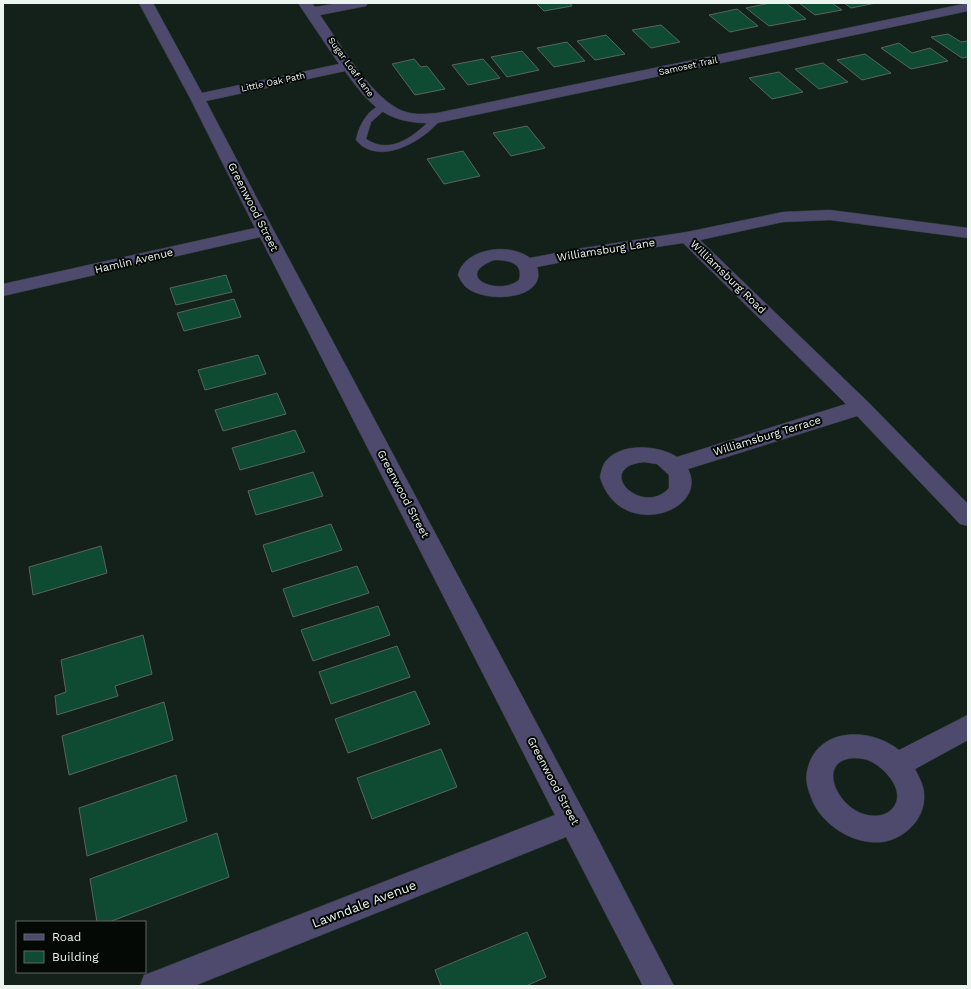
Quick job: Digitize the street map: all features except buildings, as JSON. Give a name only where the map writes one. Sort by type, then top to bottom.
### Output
[{"type":"street","name":"Greenwood Street","points":[[146,3],[197,98],[659,986]]},
{"type":"street","points":[[308,7],[361,3]]},
{"type":"street","name":"Sugar Loaf Lane","points":[[308,7],[374,100],[395,113],[408,118]]},
{"type":"street","name":"Samoset Trail","points":[[408,118],[437,118],[968,8]]},
{"type":"street","name":"Little Oak Path","points":[[197,98],[349,66]]},
{"type":"street","name":"Williamsburg Road","points":[[687,237],[783,217],[830,215],[968,233]]},
{"type":"street","name":"Hamlin Avenue","points":[[3,290],[265,231]]},
{"type":"street","name":"Williamsburg Road","points":[[687,237],[861,407],[968,518]]},
{"type":"street","name":"Williamsburg Lane","points":[[526,264],[577,254],[687,237]]},
{"type":"street","name":"Williamsburg Terrace","points":[[673,466],[861,407]]},
{"type":"street","points":[[897,765],[968,727]]},
{"type":"street","name":"Lawndale Avenue","points":[[155,986],[574,821]]},
{"type":"lane","points":[[384,107],[370,117],[362,128],[361,140],[367,145],[380,148],[391,148],[409,142],[426,132],[437,118]]}]
